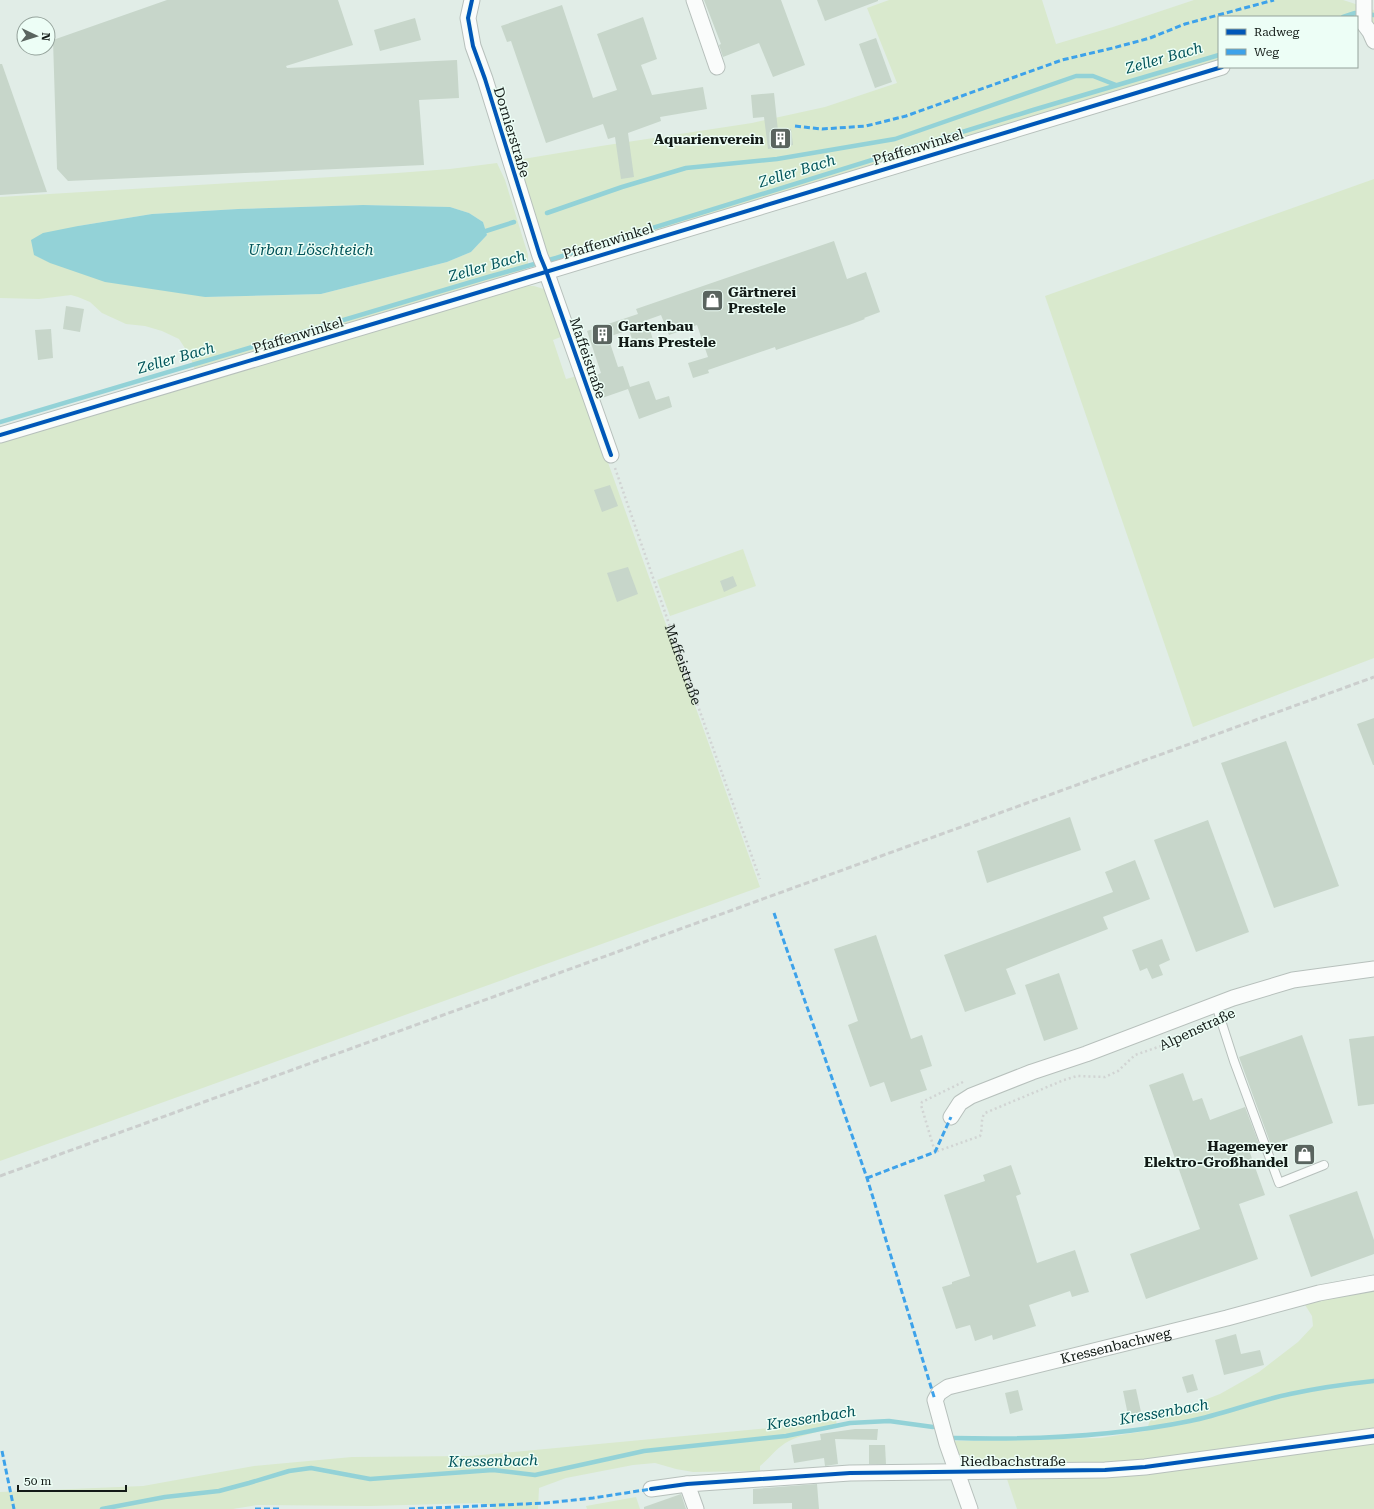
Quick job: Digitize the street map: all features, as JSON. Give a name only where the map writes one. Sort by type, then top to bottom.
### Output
[{"type":"street","name":"Dornierstraße","points":[[472,0],[468,18],[473,46],[485,79],[544,265]]},
{"type":"street","points":[[694,0],[717,67]]},
{"type":"street","points":[[1364,0],[1360,25],[1370,32],[1374,41]]},
{"type":"street","name":"Pfaffenwinkel","points":[[0,435],[184,381],[544,265],[1219,68]]},
{"type":"street","name":"Maffeistraße","points":[[544,265],[611,454]]},
{"type":"street","name":"Alpenstraße","points":[[951,1117],[960,1103],[971,1096],[1032,1072],[1086,1054],[1264,988],[1293,980],[1374,969]]},
{"type":"street","name":"Kressenbachweg","points":[[957,1472],[947,1444],[935,1400],[939,1393],[948,1387],[1227,1318],[1319,1293],[1374,1283]]},
{"type":"street","name":"Riedbachstraße","points":[[651,1489],[688,1484],[850,1473],[1075,1471],[1129,1468],[1374,1436]]},
{"type":"street","points":[[957,1472],[970,1509]]},
{"type":"street","points":[[688,1484],[696,1509]]},
{"type":"lane","points":[[1216,1005],[1234,1061],[1279,1183],[1324,1165]]},
{"type":"green space","points":[[889,0],[1042,0],[1056,44],[1194,0],[1343,0],[1374,10],[1374,23],[1358,17],[1358,16],[1218,16],[1218,64],[561,261],[553,261],[549,257],[541,238],[517,160],[752,123],[825,107],[897,83],[867,8]]},
{"type":"green space","points":[[497,163],[505,180],[528,255],[528,264],[524,270],[195,370],[190,356],[179,339],[162,331],[145,326],[126,324],[102,313],[90,302],[78,297],[71,295],[39,299],[0,298],[0,197],[450,169]],"holes":[[[363,205],[450,207],[469,213],[483,222],[487,235],[471,252],[447,262],[321,294],[205,297],[78,226],[152,214],[238,209]]]},
{"type":"green space","points":[[1374,179],[1374,658],[1193,727],[1045,296]]},
{"type":"green space","points":[[528,286],[534,286],[547,290],[563,336],[553,340],[566,379],[577,376],[760,887],[0,1161],[0,443]]},
{"type":"green space","points":[[743,549],[756,586],[670,616],[657,580]]},
{"type":"green space","points":[[1374,1286],[1374,1430],[1117,1464],[994,1464],[960,1461],[951,1441],[1100,1438],[1146,1431],[1150,1421],[1220,1394],[1259,1372],[1298,1342],[1313,1326],[1312,1316],[1302,1300]]},
{"type":"green space","points":[[836,1420],[837,1426],[799,1437],[785,1443],[760,1466],[760,1471],[693,1472],[655,1463],[633,1465],[566,1478],[539,1488],[538,1509],[489,1509],[495,1508],[479,1503],[370,1506],[257,1505],[233,1509],[0,1509],[0,1492],[143,1486],[254,1466],[352,1457],[471,1456],[780,1427]]},
{"type":"green space","points":[[1374,1441],[1374,1509],[1017,1509],[1006,1476]]},
{"type":"green space","points":[[636,1497],[640,1509],[587,1509],[586,1506]]},
{"type":"water","name":"Urban Löschteich","points":[[363,205],[450,207],[469,213],[483,222],[487,235],[471,252],[447,262],[321,294],[205,297],[105,282],[50,263],[34,255],[31,240],[43,233],[152,214],[238,209]]},
{"type":"building","points":[[167,0],[338,0],[353,45],[286,66],[287,68],[457,60],[459,98],[419,100],[424,165],[68,181],[57,169],[53,56],[56,56],[56,39]]},
{"type":"building","points":[[704,0],[781,0],[805,65],[773,77],[759,43],[723,57],[719,45],[721,44]]},
{"type":"building","points":[[817,0],[878,0],[878,1],[825,21]]},
{"type":"building","points":[[562,5],[593,98],[617,90],[597,34],[643,17],[657,59],[641,65],[652,95],[703,87],[707,109],[660,117],[661,121],[628,133],[634,177],[621,179],[615,137],[608,139],[603,124],[546,143],[511,41],[507,42],[501,26]]},
{"type":"building","points":[[415,18],[421,40],[380,51],[374,30]]},
{"type":"building","points":[[876,38],[892,82],[875,88],[859,44]]},
{"type":"building","points":[[0,64],[2,64],[47,192],[0,195]]},
{"type":"building","points":[[774,93],[778,131],[791,129],[793,145],[768,149],[764,117],[753,118],[751,95]]},
{"type":"building","points":[[834,241],[847,279],[866,272],[880,312],[849,325],[776,350],[775,347],[708,370],[709,373],[693,378],[688,363],[708,357],[697,325],[669,335],[661,315],[647,320],[653,340],[647,344],[635,348],[629,330],[608,337],[618,367],[623,366],[630,387],[649,381],[656,400],[669,396],[672,407],[639,419],[628,389],[602,398],[594,376],[601,373],[587,331],[638,314],[636,309]]},
{"type":"building","points":[[66,306],[84,309],[80,332],[63,329]]},
{"type":"building","points":[[51,329],[53,358],[38,360],[35,330]]},
{"type":"building","points":[[610,485],[618,506],[602,512],[594,490]]},
{"type":"building","points":[[628,567],[638,594],[617,602],[607,573]]},
{"type":"building","points":[[733,576],[737,586],[724,592],[720,581]]},
{"type":"building","points":[[1374,718],[1374,765],[1373,765],[1357,724]]},
{"type":"building","points":[[1286,741],[1339,886],[1274,908],[1221,763]]},
{"type":"building","points":[[1070,817],[1081,850],[987,883],[977,851]]},
{"type":"building","points":[[1208,820],[1249,932],[1196,952],[1154,840]]},
{"type":"building","points":[[1135,860],[1150,899],[1103,917],[1108,929],[1006,969],[1016,994],[965,1012],[944,955],[1113,892],[1105,872]]},
{"type":"building","points":[[876,935],[911,1039],[922,1035],[932,1066],[920,1070],[927,1090],[891,1102],[884,1082],[870,1087],[848,1025],[858,1021],[834,949]]},
{"type":"building","points":[[1162,939],[1170,960],[1159,965],[1163,975],[1152,979],[1147,968],[1140,971],[1132,950]]},
{"type":"building","points":[[1059,973],[1078,1029],[1044,1041],[1025,985]]},
{"type":"building","points":[[1302,1035],[1333,1123],[1271,1145],[1239,1057]]},
{"type":"building","points":[[1374,1036],[1374,1104],[1358,1106],[1349,1039]]},
{"type":"building","points":[[1183,1073],[1193,1101],[1202,1098],[1210,1120],[1245,1107],[1261,1149],[1250,1153],[1265,1195],[1239,1204],[1258,1259],[1146,1299],[1130,1254],[1200,1229],[1149,1085]]},
{"type":"building","points":[[1011,1165],[1021,1194],[1016,1196],[1037,1263],[1075,1250],[1089,1292],[1072,1297],[1070,1291],[1029,1305],[1036,1326],[993,1340],[992,1335],[975,1341],[970,1325],[956,1329],[942,1287],[970,1276],[944,1195],[985,1181],[983,1175]]},
{"type":"building","points":[[1357,1191],[1374,1240],[1374,1254],[1311,1277],[1289,1215]]},
{"type":"building","points":[[1236,1334],[1241,1354],[1260,1350],[1264,1365],[1224,1375],[1215,1340]]},
{"type":"building","points":[[1193,1374],[1198,1390],[1187,1393],[1182,1377]]},
{"type":"building","points":[[1136,1389],[1141,1412],[1128,1415],[1123,1391]]},
{"type":"building","points":[[1018,1390],[1023,1410],[1010,1414],[1005,1393]]},
{"type":"building","points":[[855,1429],[878,1429],[877,1440],[835,1439],[838,1464],[825,1466],[824,1458],[794,1463],[791,1445],[821,1440],[820,1434]]},
{"type":"building","points":[[869,1445],[885,1445],[886,1464],[869,1464]]},
{"type":"building","points":[[817,1484],[819,1509],[792,1509],[792,1503],[753,1504],[753,1489]]},
{"type":"building","points":[[681,1494],[686,1509],[644,1509],[644,1507]]},
{"type":"waterway","name":"Zeller Bach","points":[[1346,16],[1355,13],[1374,15]]},
{"type":"waterway","name":"Zeller Bach","points":[[0,422],[556,258],[1033,110],[1218,55]]},
{"type":"waterway","name":"Zeller Bach","points":[[547,213],[622,187],[686,168],[777,159],[895,139],[1076,76],[1093,76],[1116,85]]},
{"type":"waterway","name":"Zeller Bach","points":[[486,231],[514,222]]},
{"type":"waterway","name":"Kressenbach","points":[[954,1438],[1043,1438],[1131,1431],[1190,1421],[1300,1392],[1332,1386],[1374,1381]]},
{"type":"waterway","name":"Kressenbach","points":[[102,1509],[165,1497],[219,1491],[289,1471],[311,1468],[370,1479],[493,1470],[535,1475],[644,1451],[786,1436],[850,1423],[889,1421],[933,1427]]},
{"type":"railway","points":[[0,1176],[1374,677]]},
{"type":"marked path","points":[[795,126],[822,129],[866,126],[906,116],[1062,60],[1150,38],[1185,24],[1274,0]]},
{"type":"marked path","points":[[774,913],[867,1178],[935,1400]]},
{"type":"marked path","points":[[867,1178],[935,1152],[951,1117]]},
{"type":"marked path","points":[[2,1451],[14,1509]]},
{"type":"marked path","points":[[409,1509],[546,1503],[593,1498],[651,1489]]},
{"type":"marked path","points":[[255,1509],[279,1509]]},
{"type":"cycle path","points":[[472,0],[468,18],[473,46],[485,79],[540,256],[611,455]]},
{"type":"cycle path","points":[[0,435],[450,301],[1219,68]]},
{"type":"cycle path","points":[[651,1489],[687,1484],[850,1473],[1105,1470],[1145,1467],[1374,1436]]},
{"type":"place","name":"Aquarienverein","points":[[780,139]]},
{"type":"place","name":"Gärtnerei Prestele","points":[[713,300]]},
{"type":"place","name":"Gartenbau Hans Prestele","points":[[602,334]]},
{"type":"place","name":"Hagemeyer Elektro-Großhandel","points":[[1304,1154]]}]
